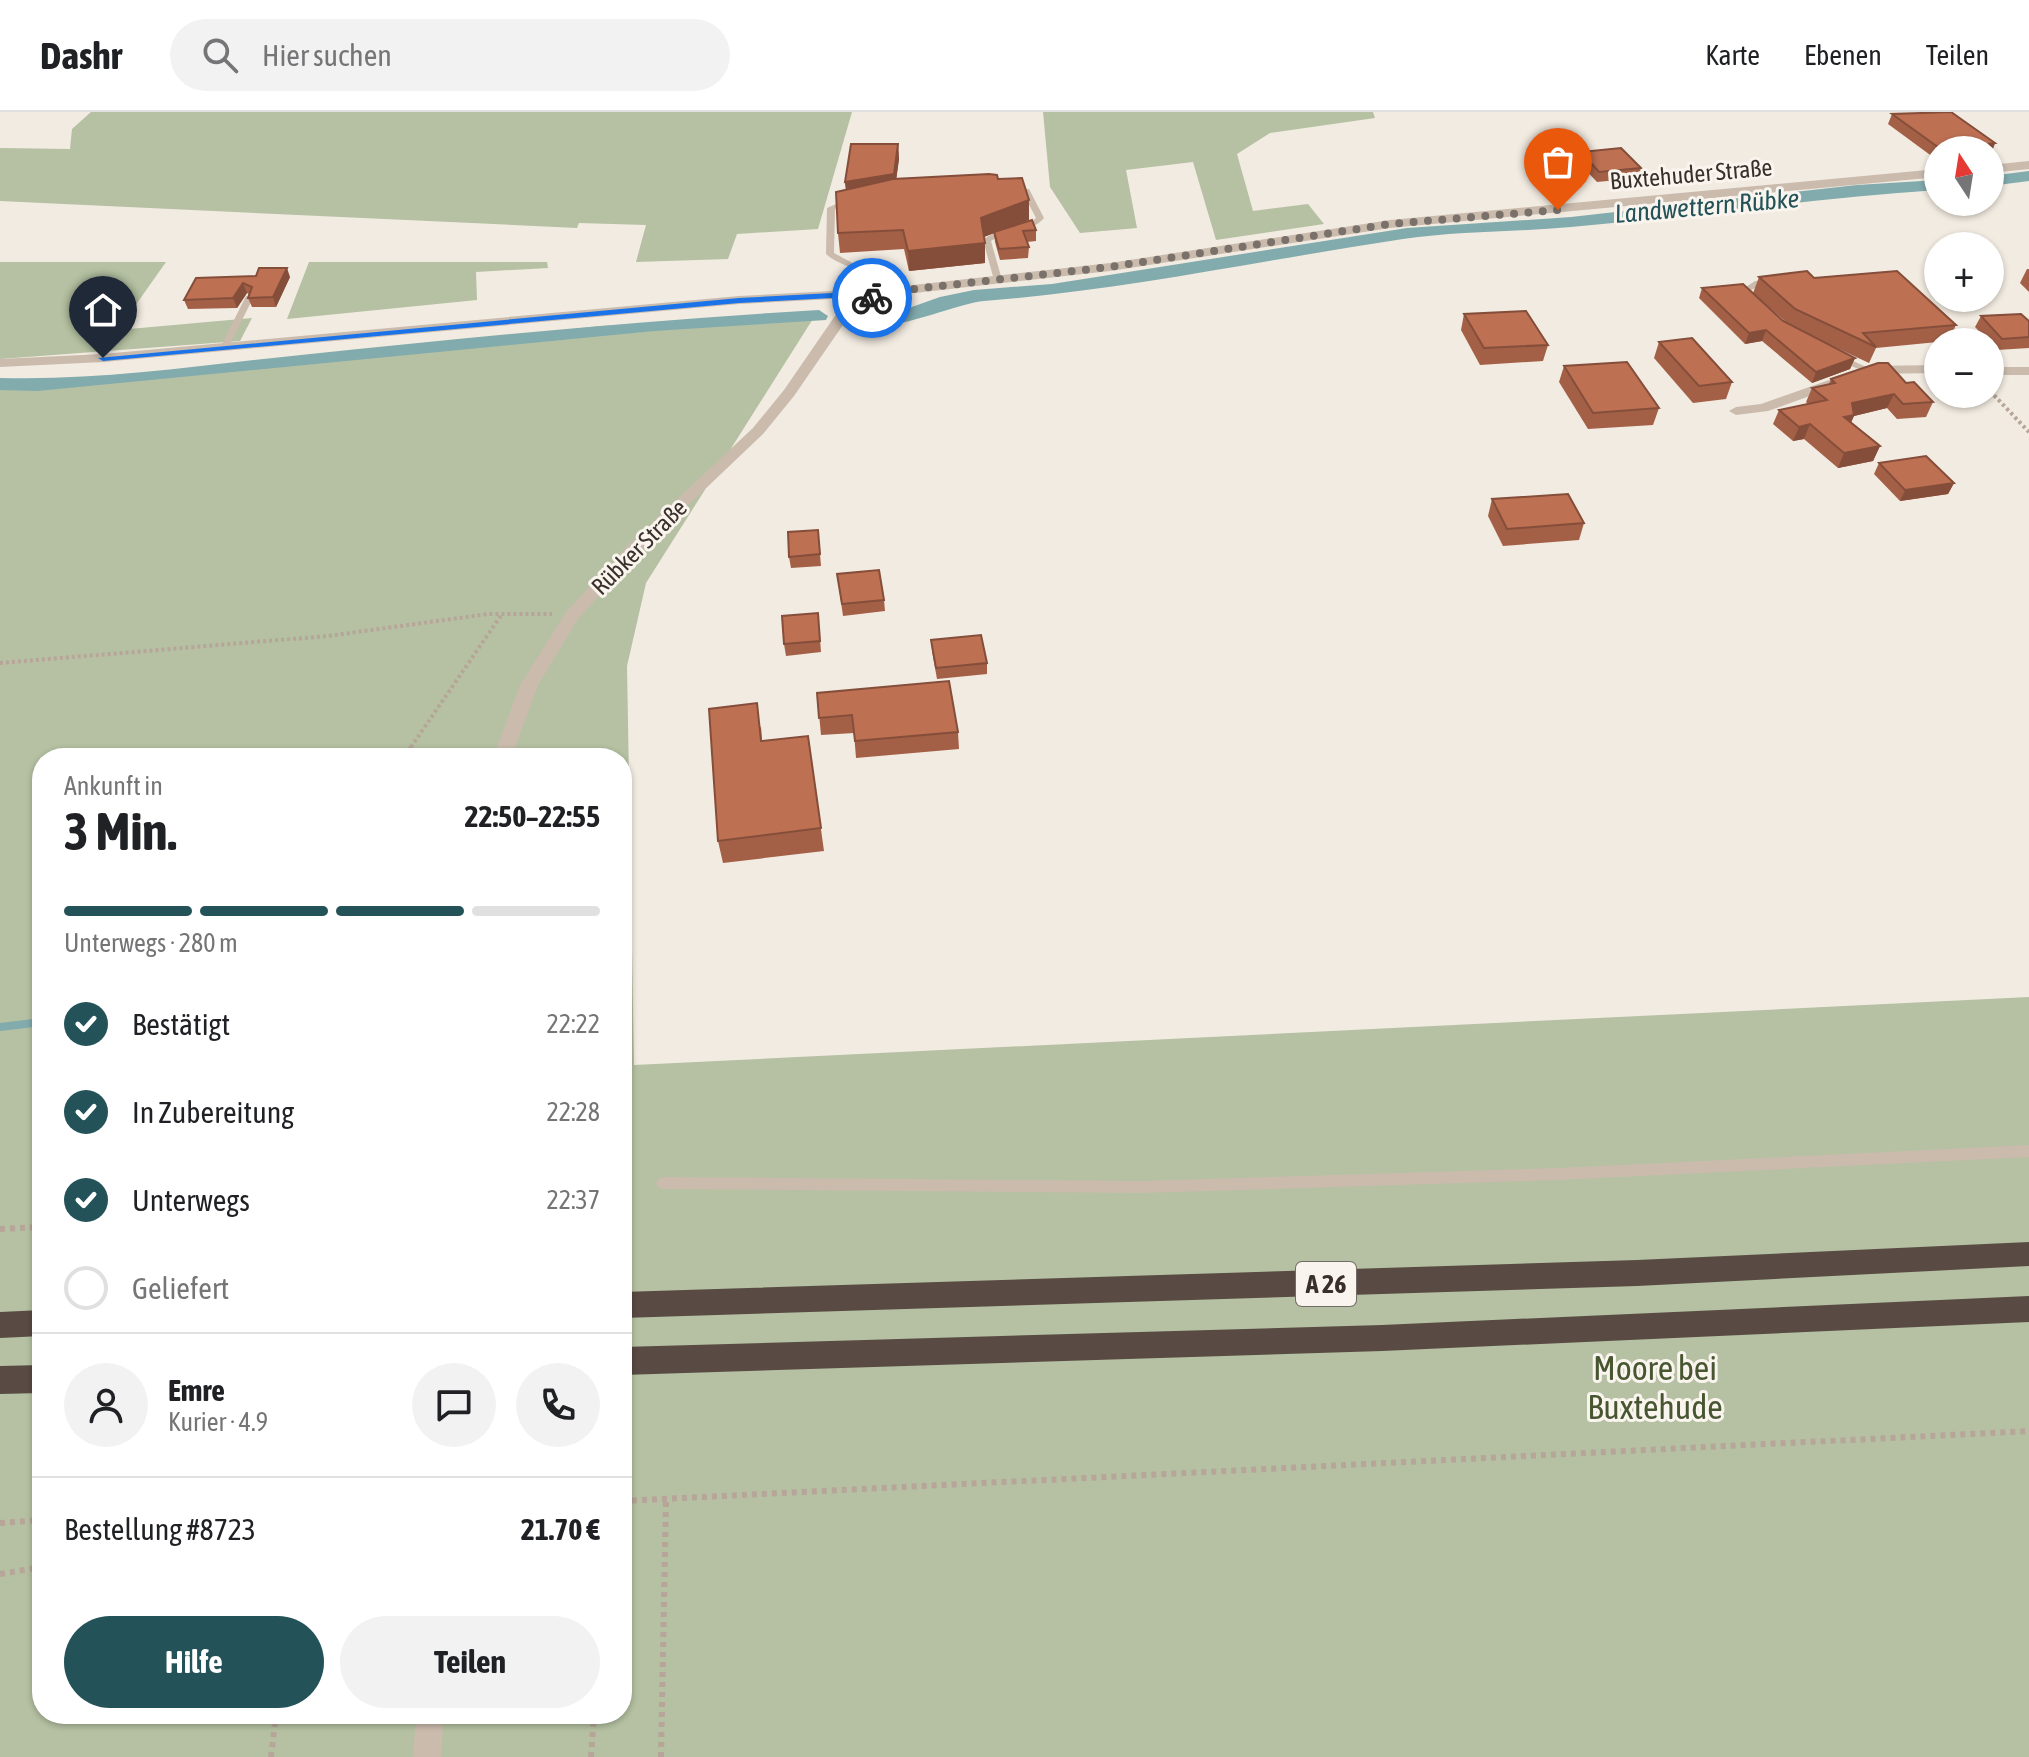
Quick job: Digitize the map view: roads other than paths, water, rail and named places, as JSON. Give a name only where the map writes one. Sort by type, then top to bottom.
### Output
[{"type":"highway","name":"A 26","points":[[632,1305],[1607,1274],[2029,1254]]},
{"type":"highway","name":"A 26","points":[[632,1361],[1430,1336],[2029,1309]]},
{"type":"highway","points":[[0,1325],[32,1323]]},
{"type":"highway","points":[[0,1380],[32,1379]]},
{"type":"street","points":[[2004,168],[2029,165]]},
{"type":"street","name":"Buxtehuder Straße","points":[[812,361],[842,316],[860,302],[884,294],[1110,267],[1390,224],[1924,174]]},
{"type":"street","points":[[0,363],[739,300],[832,295],[860,302]]},
{"type":"street","name":"Rübker Straße","points":[[506,748],[529,685],[572,616],[633,549],[758,431],[812,361]]},
{"type":"street","points":[[1736,411],[1763,408],[1869,370],[1924,369]]},
{"type":"street","points":[[2004,370],[2029,371]]},
{"type":"street","points":[[427,1757],[429,1724]]},
{"type":"lane","points":[[997,188],[1026,191],[1040,218],[1036,225],[991,236],[987,240],[998,280]]},
{"type":"lane","points":[[856,198],[831,208],[830,254],[837,260],[865,269],[884,294]]},
{"type":"lane","points":[[1756,305],[1744,291],[1758,283],[1789,281]]},
{"type":"lane","points":[[225,346],[249,298]]},
{"type":"lane","points":[[1934,313],[1949,328]]},
{"type":"lane","points":[[1833,355],[1869,370]]},
{"type":"lane","points":[[663,1183],[1142,1187],[1558,1174],[2029,1151]]},
{"type":"waterway","name":"Landwettern Rübke","points":[[2004,179],[2029,176]]},
{"type":"waterway","name":"Landwettern Rübke","points":[[861,321],[894,320],[947,301],[974,296],[1052,290],[1407,233],[1571,222],[1857,190],[1924,186]]},
{"type":"waterway","name":"Landwettern Rübke","points":[[0,384],[37,385],[196,371],[654,325],[819,316]]},
{"type":"waterway","points":[[0,1027],[32,1023]]},
{"type":"park label","name":"Moore bei Buxtehude","points":[[1655,1386]]}]
